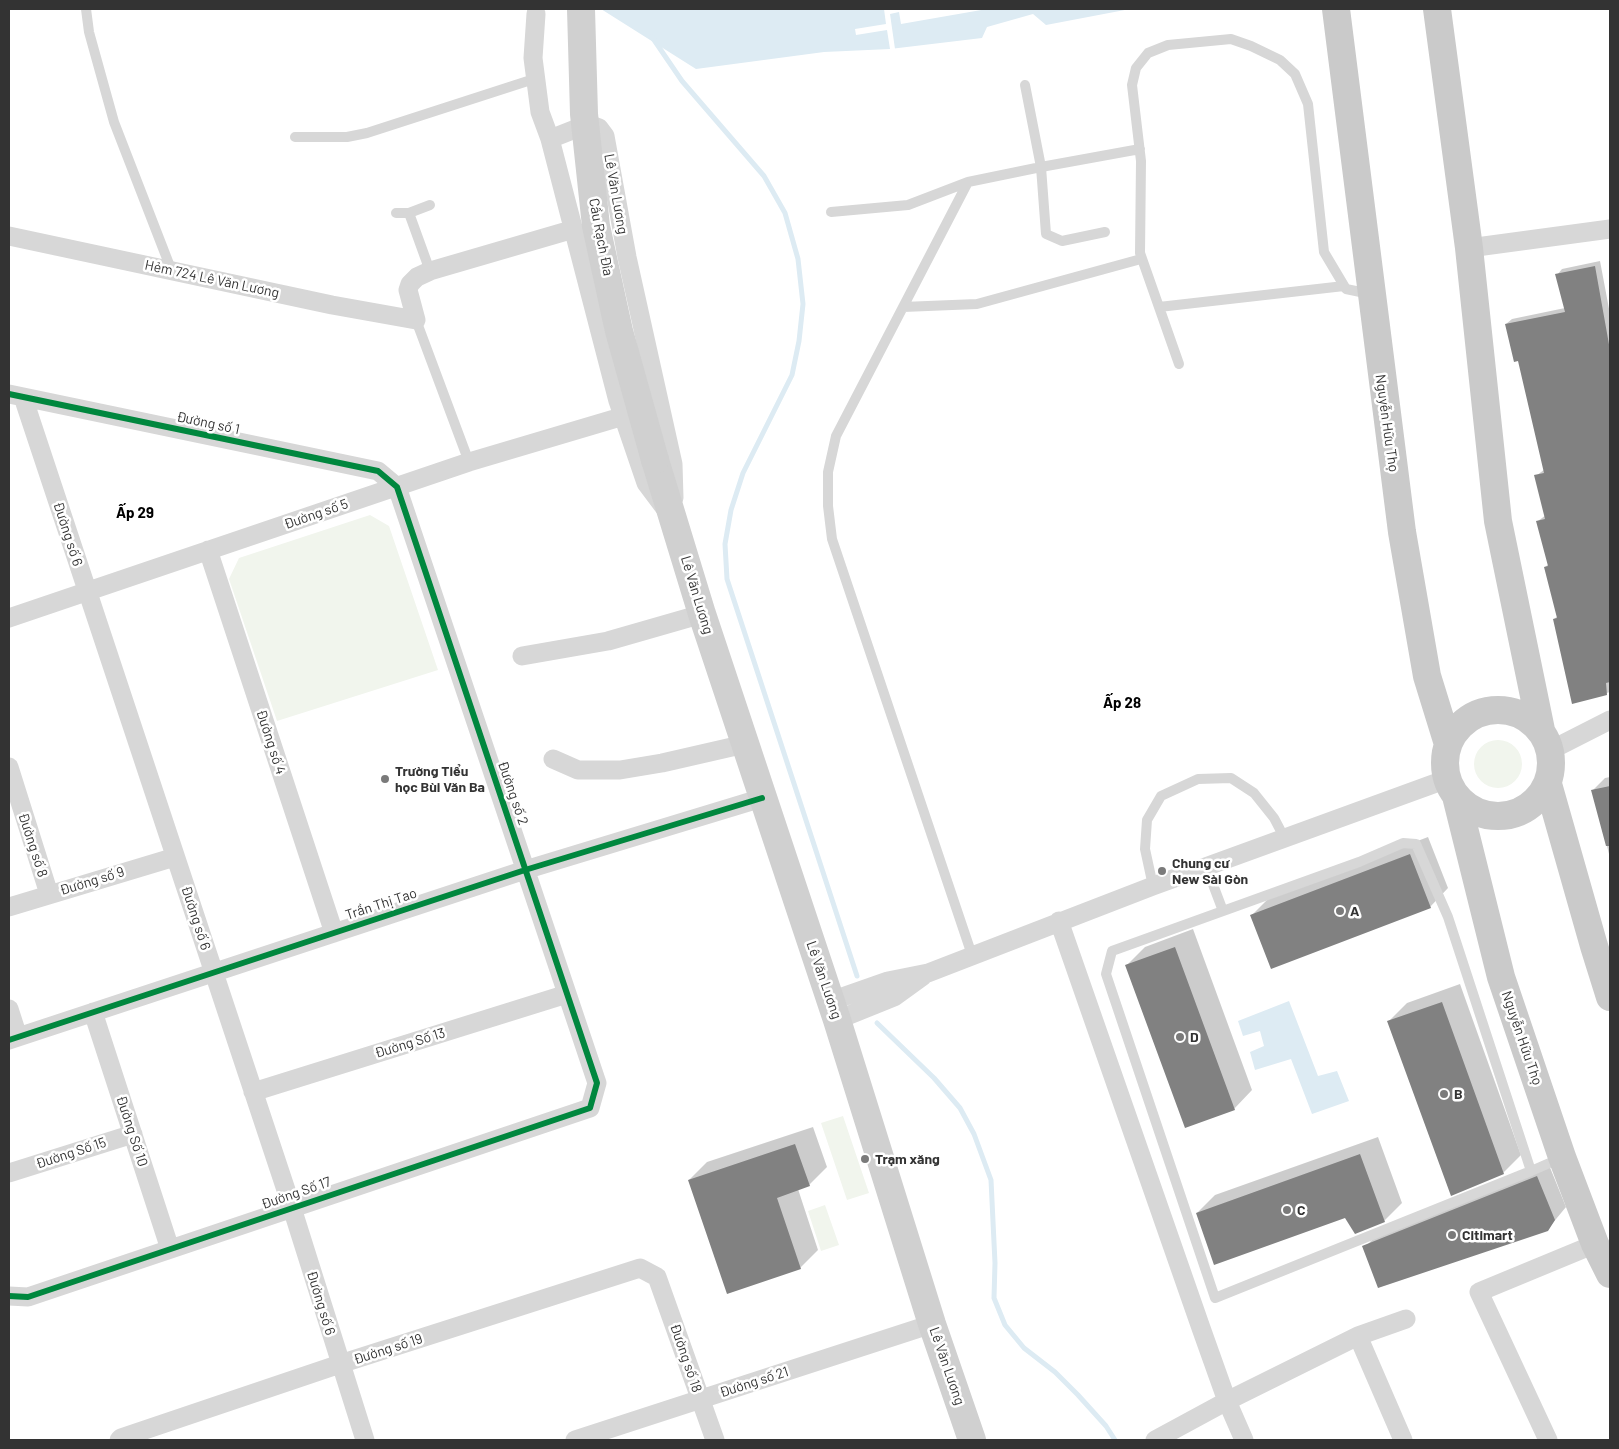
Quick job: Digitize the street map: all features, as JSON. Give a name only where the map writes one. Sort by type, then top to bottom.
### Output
[{"type":"main road","name":"Cầu Rạch Đỉa","points":[[581,9],[584,114],[596,226],[619,331],[655,460]]},
{"type":"main road","name":"Nguyễn Hữu Thọ","points":[[1336,9],[1401,522],[1427,676],[1448,744]]},
{"type":"main road","points":[[1437,9],[1469,248],[1498,521],[1552,767],[1548,784],[1538,799],[1523,810],[1505,816],[1487,815],[1470,808],[1452,788],[1444,758],[1448,744],[1456,730],[1467,719],[1482,712],[1498,709],[1514,712],[1529,718],[1546,740]]},
{"type":"main road","name":"Lê Văn Lương","points":[[655,460],[702,614],[834,1010],[932,1324],[972,1440]]},
{"type":"main road","points":[[1548,784],[1610,994]]},
{"type":"main road","name":"Nguyễn Hữu Thọ","points":[[1452,788],[1501,977],[1562,1157],[1595,1244],[1610,1274]]},
{"type":"street","name":"Lê Văn Lương","points":[[536,14],[533,58],[534,79],[540,112],[550,140],[574,229],[611,378],[646,483],[674,520]]},
{"type":"street","name":"Lê Văn Lương","points":[[550,140],[588,124],[599,128],[605,136],[629,266],[673,464],[674,520]]},
{"type":"street","points":[[416,320],[408,290],[410,284],[417,277],[430,271],[574,229]]},
{"type":"street","points":[[1469,248],[1610,229]]},
{"type":"street","name":"Hẻm 724 Lê Văn Lương","points":[[9,236],[171,269],[332,305],[416,320]]},
{"type":"street","name":"Đường số 1","points":[[16,396],[378,471],[397,487]]},
{"type":"street","name":"Đường số 6","points":[[16,396],[88,591],[292,1208],[365,1440]]},
{"type":"street","name":"Đường số 5","points":[[9,618],[469,462],[624,416]]},
{"type":"street","name":"Đường số 2","points":[[397,487],[596,1083],[590,1108]]},
{"type":"street","name":"Đường số 4","points":[[208,550],[334,933]]},
{"type":"street","points":[[522,656],[608,641],[702,614]]},
{"type":"street","points":[[1546,740],[1610,720]]},
{"type":"street","points":[[553,759],[578,770],[620,770],[662,763],[745,744]]},
{"type":"street","name":"Đường số 8","points":[[9,767],[49,894]]},
{"type":"street","points":[[834,1010],[891,989],[972,955],[1284,837],[1452,788]]},
{"type":"street","name":"Trần Thị Tao","points":[[13,1039],[525,870],[762,798]]},
{"type":"street","name":"Đường số 9","points":[[9,907],[175,857]]},
{"type":"street","points":[[1059,922],[1227,1400],[1244,1440]]},
{"type":"street","name":"Đường Số 13","points":[[253,1092],[567,994]]},
{"type":"street","points":[[9,1009],[13,1039]]},
{"type":"street","name":"Đường Số 10","points":[[93,1012],[170,1249]]},
{"type":"street","name":"Đường Số 17","points":[[9,1296],[28,1297],[590,1108]]},
{"type":"street","name":"Đường Số 15","points":[[9,1173],[133,1134]]},
{"type":"street","points":[[1548,1440],[1479,1292],[1595,1244]]},
{"type":"street","name":"Đường số 19","points":[[119,1440],[340,1364],[640,1268],[658,1277]]},
{"type":"street","name":"Đường số 18","points":[[658,1277],[714,1440]]},
{"type":"street","points":[[1155,1440],[1227,1400],[1358,1336],[1406,1319]]},
{"type":"street","name":"Đường số 21","points":[[575,1440],[932,1324]]},
{"type":"street","points":[[1358,1336],[1403,1440]]},
{"type":"lane","points":[[86,9],[89,32],[114,122],[171,269]]},
{"type":"lane","points":[[1179,364],[1140,254],[1140,149],[1132,85],[1136,68],[1148,53],[1168,45],[1231,39],[1280,60],[1295,74],[1308,104],[1324,252],[1346,289],[1371,294]]},
{"type":"lane","points":[[295,137],[347,137],[367,133],[534,79]]},
{"type":"lane","points":[[1025,85],[1041,167],[1046,234],[1062,241],[1105,232]]},
{"type":"lane","points":[[831,212],[908,205],[968,182],[1140,149]]},
{"type":"lane","points":[[968,182],[836,436],[828,472],[828,506],[832,538],[972,955]]},
{"type":"lane","points":[[396,213],[410,213],[430,205]]},
{"type":"lane","points":[[410,213],[430,271]]},
{"type":"lane","points":[[903,307],[977,304],[1141,259]]},
{"type":"lane","points":[[1159,307],[1344,286]]},
{"type":"lane","points":[[416,320],[469,462]]},
{"type":"lane","points":[[1153,886],[1145,849],[1147,820],[1161,796],[1198,779],[1231,778],[1254,793],[1274,818],[1284,837]]},
{"type":"lane","points":[[1531,1171],[1448,917],[1416,844],[1403,843],[1359,862],[1112,951],[1106,974],[1215,1298],[1531,1171],[1562,1157]]},
{"type":"lane","points":[[1206,866],[1223,911]]},
{"type":"shaded area","points":[[601,9],[1130,9],[1046,25],[1033,14],[987,27],[982,38],[890,49],[824,52],[696,69]]},
{"type":"shaded area","points":[[370,515],[389,526],[438,670],[277,721],[229,579],[239,558]]},
{"type":"shaded area","points":[[1493,740],[1503,740],[1515,747],[1522,759],[1522,769],[1515,781],[1503,788],[1493,788],[1485,784],[1478,777],[1474,769],[1474,759],[1478,751],[1485,744]]},
{"type":"shaded area","points":[[1289,1001],[1318,1076],[1337,1071],[1349,1101],[1312,1114],[1291,1059],[1255,1070],[1250,1052],[1264,1046],[1260,1031],[1243,1036],[1238,1021]]},
{"type":"shaded area","points":[[843,1116],[869,1193],[847,1200],[821,1123]]},
{"type":"shaded area","points":[[825,1205],[839,1245],[821,1251],[808,1211]]},
{"type":"pier","points":[[884,9],[987,9],[901,24],[899,12],[890,14],[895,49],[890,49],[887,30],[856,35],[855,29],[886,24]]},
{"type":"building","points":[[1595,266],[1610,350],[1610,682],[1606,683],[1607,695],[1572,704],[1553,619],[1557,618],[1544,567],[1548,566],[1536,521],[1545,519],[1534,475],[1544,473],[1518,361],[1514,362],[1505,324],[1565,312],[1555,274]]},
{"type":"building","points":[[1610,786],[1610,846],[1606,846],[1591,790]]},
{"type":"building","name":"A","points":[[1410,854],[1431,908],[1271,969],[1250,915]]},
{"type":"building","name":"D","points":[[1175,947],[1235,1110],[1185,1128],[1125,965]]},
{"type":"building","name":"B","points":[[1442,1002],[1504,1174],[1451,1196],[1387,1021]]},
{"type":"building","points":[[795,1144],[810,1186],[777,1198],[801,1269],[727,1294],[688,1180]]},
{"type":"building","name":"C","points":[[1360,1154],[1385,1222],[1355,1234],[1345,1218],[1214,1265],[1196,1213]]},
{"type":"building","name":"Citimart","points":[[1537,1176],[1555,1220],[1548,1231],[1378,1288],[1362,1246]]},
{"type":"waterway","points":[[652,37],[682,81],[764,176],[785,213],[798,259],[803,304],[799,341],[792,375],[743,473],[731,510],[725,544],[727,579],[857,976]]},
{"type":"waterway","points":[[877,1023],[934,1078],[960,1108],[974,1134],[991,1180],[995,1263],[994,1298],[1005,1325],[1024,1348],[1055,1372],[1078,1395],[1106,1426],[1115,1440]]},
{"type":"cycle path","points":[[9,394],[378,471],[397,487],[597,1083],[590,1108],[28,1297],[9,1296]]},
{"type":"cycle path","points":[[9,1040],[525,870],[762,798]]},
{"type":"place","name":"Trường Tiểu học Bùi Văn Ba","points":[[385,779]]},
{"type":"place","name":"Chung cư New Sài Gòn","points":[[1162,871]]},
{"type":"place","name":"A","points":[[1340,911]]},
{"type":"place","name":"D","points":[[1180,1037]]},
{"type":"place","name":"B","points":[[1444,1094]]},
{"type":"place","name":"Trạm xăng","points":[[865,1159]]},
{"type":"place","name":"C","points":[[1287,1210]]},
{"type":"place","name":"Citimart","points":[[1452,1235]]},
{"type":"district","name":"Ấp 29","points":[[135,513]]},
{"type":"district","name":"Ấp 28","points":[[1122,703]]}]
